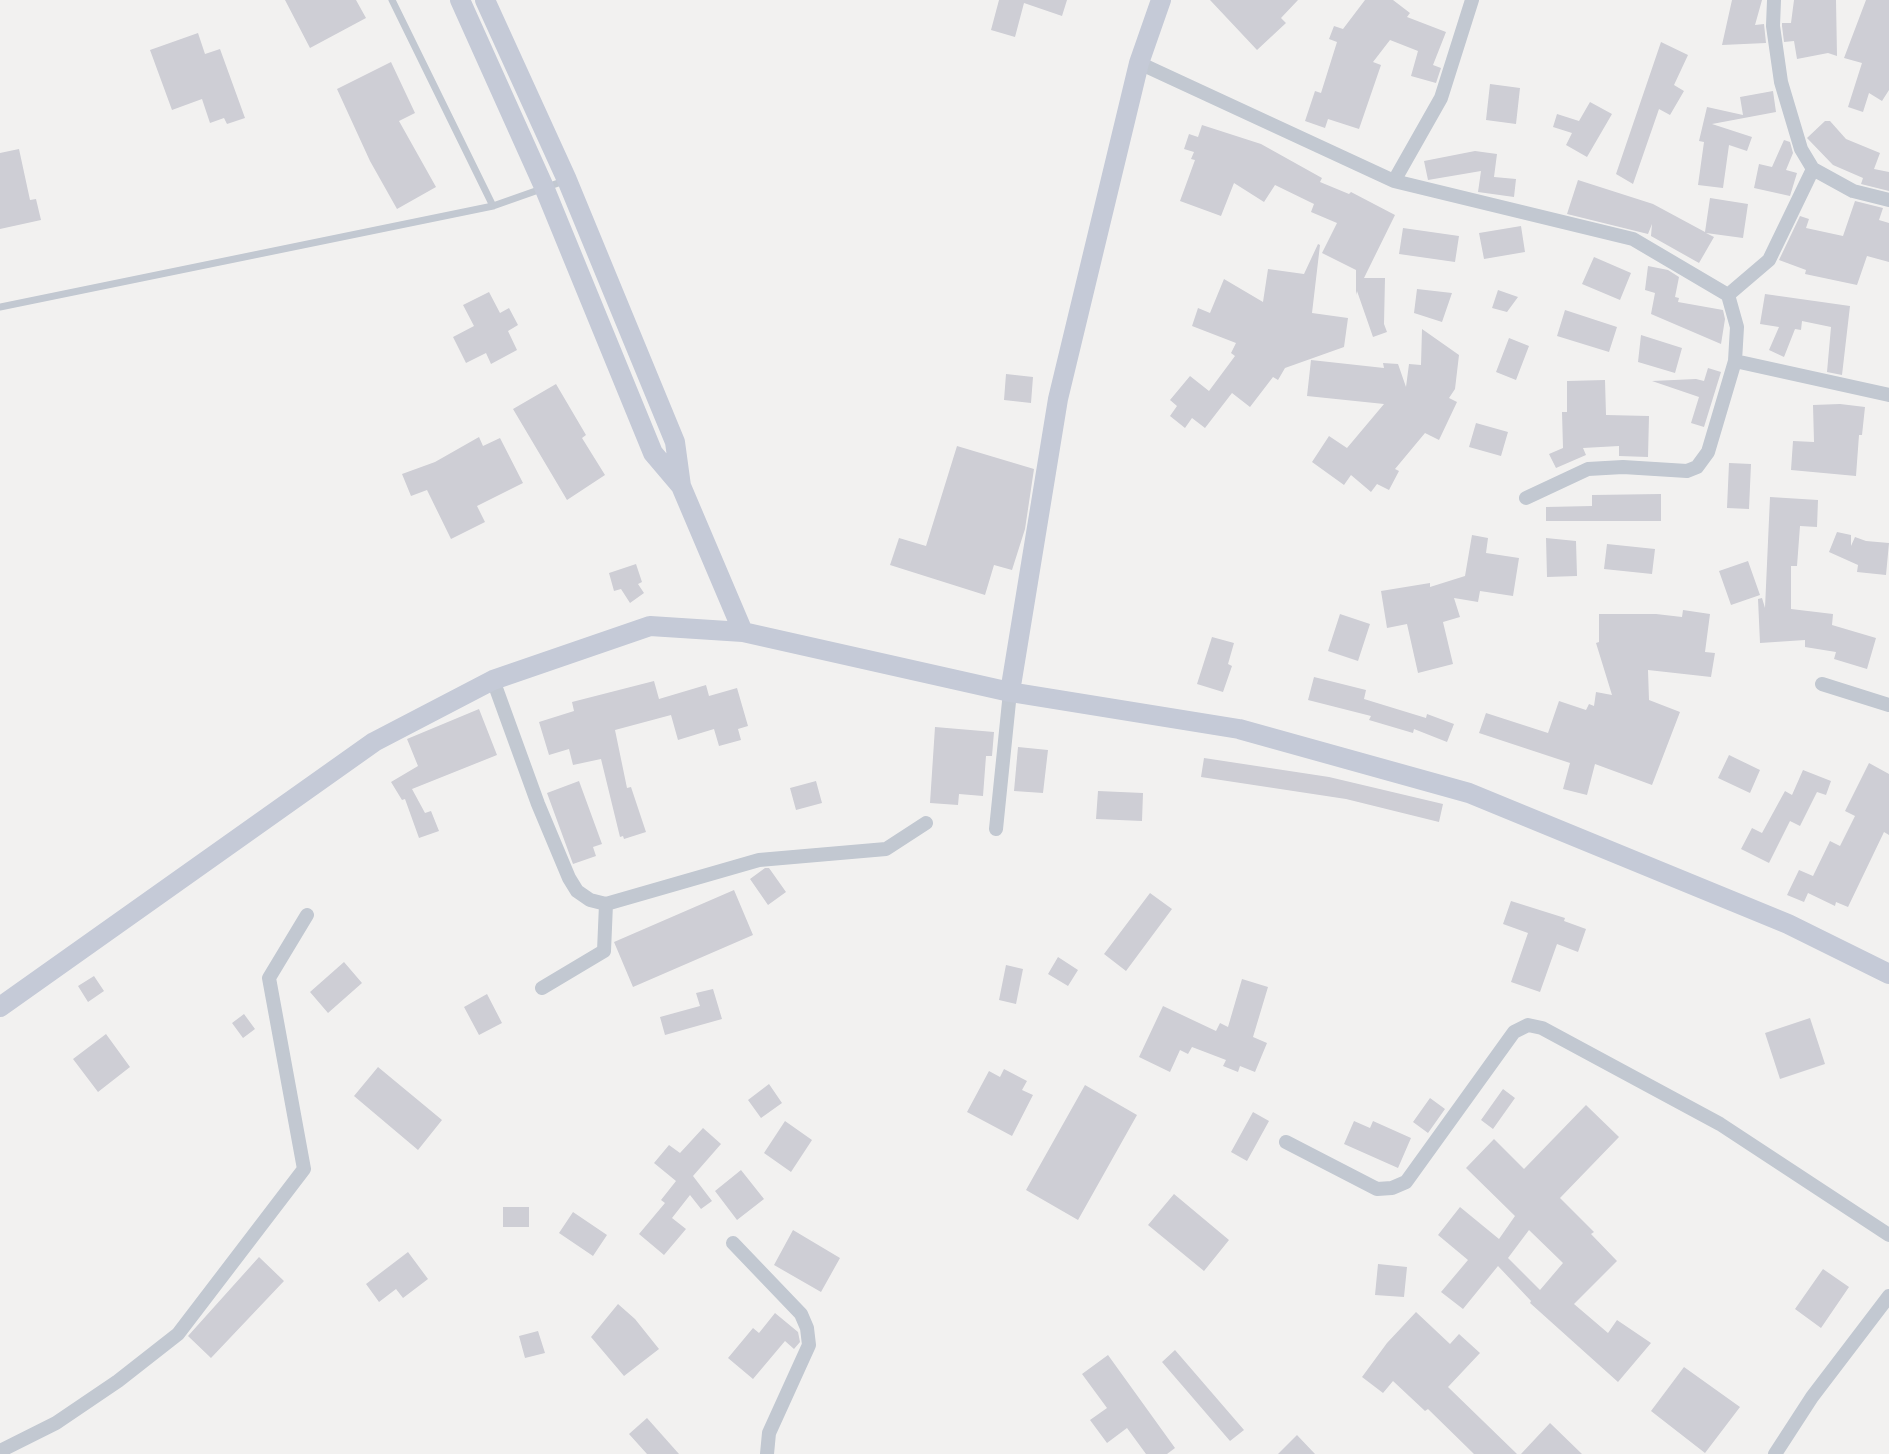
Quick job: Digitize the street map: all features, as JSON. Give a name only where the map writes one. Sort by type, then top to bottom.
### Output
[{"type":"main road","points":[[460,0],[544,187],[653,453],[681,486]]},
{"type":"main road","points":[[485,0],[567,180],[675,442],[681,486],[743,633]]},
{"type":"main road","points":[[1010,692],[1058,399],[1139,63],[1161,0]]},
{"type":"main road","points":[[0,1007],[374,742],[493,680],[650,626],[743,633],[1010,692],[1239,729],[1469,793],[1788,924],[1889,974]]},
{"type":"street","points":[[1394,181],[1441,98],[1472,0]]},
{"type":"street","points":[[1774,0],[1773,26],[1781,82],[1801,149],[1812,169],[1853,191],[1889,200]]},
{"type":"street","points":[[1139,63],[1394,181],[1633,239],[1728,295],[1737,327],[1735,361],[1708,452],[1697,467],[1687,471],[1623,467],[1588,469],[1526,498]]},
{"type":"street","points":[[1728,295],[1769,260],[1812,169]]},
{"type":"street","points":[[1735,361],[1889,395]]},
{"type":"street","points":[[493,680],[538,804],[569,878],[577,891],[590,900],[606,904],[759,860],[886,849],[926,823]]},
{"type":"street","points":[[1822,684],[1889,705]]},
{"type":"street","points":[[996,829],[1010,692]]},
{"type":"street","points":[[542,988],[604,951],[606,904]]},
{"type":"street","points":[[0,1451],[56,1423],[118,1381],[178,1334],[304,1169],[269,978],[307,915]]},
{"type":"street","points":[[1286,1142],[1377,1189],[1392,1188],[1406,1182],[1514,1032],[1528,1025],[1542,1028],[1720,1124],[1889,1235]]},
{"type":"street","points":[[733,1243],[801,1314],[807,1328],[809,1345],[769,1433],[766,1454]]},
{"type":"street","points":[[1775,1454],[1812,1397],[1889,1296]]},
{"type":"lane","points":[[392,0],[493,207]]},
{"type":"lane","points":[[0,307],[493,207],[567,180]]},
{"type":"building","points":[[285,0],[356,0],[366,18],[310,48]]},
{"type":"building","points":[[999,0],[1067,0],[1062,16],[1024,3],[1015,37],[991,30]]},
{"type":"building","points":[[1210,0],[1298,0],[1281,18],[1286,23],[1257,50]]},
{"type":"building","points":[[1365,0],[1393,0],[1410,13],[1407,17],[1446,32],[1433,65],[1441,68],[1436,83],[1411,76],[1418,51],[1390,40],[1373,62],[1381,65],[1359,129],[1328,119],[1325,128],[1305,121],[1315,91],[1321,93],[1337,42],[1329,39],[1334,26],[1343,29]]},
{"type":"building","points":[[1732,0],[1762,0],[1755,25],[1764,24],[1766,43],[1722,45]]},
{"type":"building","points":[[1794,0],[1836,0],[1837,56],[1828,53],[1797,59],[1794,41],[1784,42],[1782,26],[1782,23],[1791,23]]},
{"type":"building","points":[[1866,0],[1889,0],[1889,90],[1882,101],[1869,93],[1863,112],[1848,107],[1862,63],[1844,58]]},
{"type":"building","points":[[198,33],[205,54],[220,49],[245,118],[227,124],[224,118],[210,123],[202,99],[172,110],[150,50]]},
{"type":"building","points":[[1661,42],[1688,55],[1674,85],[1684,91],[1670,115],[1659,109],[1633,184],[1616,174]]},
{"type":"building","points":[[391,62],[415,113],[399,121],[436,187],[397,209],[370,161],[337,89]]},
{"type":"building","points":[[1490,84],[1520,88],[1516,124],[1486,120]]},
{"type":"building","points":[[1773,91],[1776,112],[1712,124],[1752,137],[1747,151],[1729,145],[1723,188],[1698,185],[1704,142],[1699,141],[1707,107],[1743,115],[1740,97]]},
{"type":"building","points":[[1590,102],[1612,114],[1587,157],[1566,145],[1572,133],[1553,127],[1557,114],[1579,121]]},
{"type":"building","points":[[1825,121],[1830,121],[1846,139],[1880,153],[1874,169],[1889,172],[1889,191],[1861,184],[1863,178],[1833,165],[1807,138]]},
{"type":"building","points":[[1202,125],[1261,144],[1322,178],[1320,182],[1349,194],[1351,192],[1395,215],[1364,278],[1385,278],[1384,324],[1387,332],[1373,337],[1357,291],[1356,295],[1356,270],[1322,253],[1337,223],[1311,212],[1314,204],[1275,185],[1264,202],[1234,183],[1221,216],[1180,201],[1195,160],[1191,159],[1194,152],[1184,149],[1189,134],[1198,137]]},
{"type":"building","points":[[1784,140],[1790,142],[1793,153],[1786,170],[1797,173],[1790,196],[1754,188],[1759,164],[1772,167]]},
{"type":"building","points":[[19,149],[30,200],[36,199],[41,220],[0,229],[0,153]]},
{"type":"building","points":[[1475,151],[1497,154],[1494,177],[1516,179],[1514,197],[1478,192],[1481,171],[1428,180],[1424,161]]},
{"type":"building","points":[[1578,180],[1653,204],[1705,232],[1710,198],[1748,204],[1743,238],[1706,233],[1714,237],[1699,263],[1651,236],[1652,224],[1648,234],[1567,214]]},
{"type":"building","points":[[1855,201],[1883,208],[1879,220],[1889,223],[1889,262],[1867,256],[1857,285],[1805,274],[1806,270],[1779,260],[1800,216],[1809,219],[1806,228],[1843,236]]},
{"type":"building","points":[[1521,226],[1525,252],[1484,259],[1479,233]]},
{"type":"building","points":[[1403,228],[1459,236],[1455,262],[1399,254]]},
{"type":"building","points":[[1318,244],[1320,245],[1312,313],[1348,318],[1344,347],[1285,368],[1278,380],[1273,377],[1250,407],[1232,393],[1205,428],[1192,418],[1185,428],[1170,416],[1177,406],[1170,400],[1190,376],[1209,391],[1235,356],[1231,353],[1236,343],[1192,326],[1198,308],[1210,313],[1224,279],[1263,302],[1268,269],[1304,274]]},
{"type":"building","points":[[1594,257],[1631,273],[1620,300],[1582,284]]},
{"type":"building","points":[[1648,266],[1668,270],[1679,277],[1675,297],[1679,298],[1678,302],[1723,310],[1725,319],[1721,344],[1651,314],[1655,293],[1645,290]]},
{"type":"building","points":[[1417,289],[1452,293],[1442,322],[1414,313]]},
{"type":"building","points":[[1498,290],[1518,297],[1507,312],[1492,308]]},
{"type":"building","points":[[489,292],[500,313],[509,308],[518,325],[508,331],[517,350],[491,364],[486,353],[466,363],[453,337],[474,326],[463,305]]},
{"type":"building","points":[[1765,294],[1850,306],[1842,375],[1827,372],[1831,327],[1802,321],[1801,330],[1795,329],[1784,357],[1769,350],[1779,327],[1760,324]]},
{"type":"building","points":[[1565,310],[1617,327],[1609,352],[1557,336]]},
{"type":"building","points":[[1422,329],[1459,355],[1455,389],[1449,398],[1457,402],[1439,440],[1425,433],[1395,469],[1399,471],[1389,490],[1377,484],[1371,492],[1351,475],[1344,485],[1312,462],[1329,436],[1347,448],[1384,404],[1307,396],[1311,360],[1384,368],[1383,363],[1398,364],[1406,387],[1409,364],[1421,365]]},
{"type":"building","points":[[1641,335],[1682,348],[1675,373],[1638,362]]},
{"type":"building","points":[[1509,338],[1529,346],[1516,380],[1496,372]]},
{"type":"building","points":[[1708,368],[1721,372],[1704,427],[1691,423],[1699,397],[1652,381],[1696,379],[1704,381]]},
{"type":"building","points":[[1006,374],[1033,377],[1031,403],[1004,400]]},
{"type":"building","points":[[1605,380],[1606,415],[1649,416],[1648,457],[1619,456],[1619,446],[1583,448],[1586,455],[1556,468],[1549,454],[1563,448],[1562,412],[1567,412],[1567,381]]},
{"type":"building","points":[[556,384],[586,435],[582,438],[605,475],[567,500],[513,409]]},
{"type":"building","points":[[1840,404],[1865,407],[1862,435],[1859,435],[1856,476],[1791,470],[1793,441],[1814,442],[1813,405]]},
{"type":"building","points":[[1476,423],[1508,432],[1501,456],[1469,447]]},
{"type":"building","points":[[479,437],[483,446],[500,438],[523,483],[477,506],[485,522],[451,539],[427,490],[411,496],[402,474],[435,462]]},
{"type":"building","points":[[957,446],[1034,469],[1025,529],[1012,570],[994,565],[985,595],[890,565],[899,538],[926,546]]},
{"type":"building","points":[[1729,463],[1751,464],[1749,509],[1727,508]]},
{"type":"building","points":[[1661,494],[1661,521],[1546,521],[1546,507],[1592,506],[1592,495]]},
{"type":"building","points":[[1770,497],[1818,500],[1817,527],[1800,526],[1797,566],[1791,566],[1791,609],[1833,614],[1832,625],[1876,638],[1867,669],[1834,659],[1836,652],[1805,647],[1805,640],[1760,643],[1758,599],[1762,598],[1765,608]]},
{"type":"building","points":[[1837,532],[1851,535],[1851,546],[1855,537],[1866,541],[1889,543],[1886,575],[1857,572],[1858,565],[1829,552]]},
{"type":"building","points":[[1472,535],[1488,538],[1486,553],[1519,558],[1513,596],[1480,591],[1478,602],[1454,598],[1460,617],[1443,622],[1453,664],[1418,673],[1407,624],[1387,628],[1381,591],[1430,583],[1430,587],[1465,576]]},
{"type":"building","points":[[1546,538],[1576,541],[1577,576],[1547,577]]},
{"type":"building","points":[[1607,544],[1655,549],[1652,574],[1604,569]]},
{"type":"building","points":[[1748,561],[1760,595],[1731,605],[1719,571]]},
{"type":"building","points":[[636,564],[642,582],[638,584],[644,593],[630,603],[621,589],[614,591],[609,573]]},
{"type":"building","points":[[1683,610],[1710,614],[1705,652],[1715,653],[1711,677],[1648,670],[1649,700],[1680,712],[1652,785],[1595,764],[1587,795],[1563,789],[1570,763],[1479,733],[1486,713],[1548,733],[1559,701],[1586,710],[1589,704],[1594,706],[1596,692],[1612,695],[1596,643],[1599,642],[1599,614],[1656,614],[1682,617]]},
{"type":"building","points":[[1340,614],[1370,624],[1358,661],[1328,651]]},
{"type":"building","points":[[1212,637],[1234,643],[1228,664],[1232,666],[1223,692],[1197,684]]},
{"type":"building","points":[[1314,677],[1366,690],[1364,699],[1426,718],[1427,714],[1454,724],[1447,742],[1414,729],[1413,733],[1369,720],[1371,716],[1308,700]]},
{"type":"building","points":[[654,681],[659,699],[706,685],[709,696],[737,688],[748,726],[738,729],[741,740],[719,746],[714,729],[678,740],[671,715],[615,730],[627,788],[631,787],[646,832],[624,839],[623,836],[620,837],[601,759],[573,765],[569,749],[549,755],[539,722],[574,711],[572,702]]},
{"type":"building","points":[[479,709],[497,755],[412,789],[425,813],[431,811],[439,831],[419,838],[405,799],[402,800],[391,782],[418,766],[407,739]]},
{"type":"building","points":[[935,727],[994,732],[992,756],[986,756],[983,796],[959,794],[958,805],[930,803]]},
{"type":"building","points":[[1018,747],[1048,750],[1043,793],[1014,791]]},
{"type":"building","points":[[1729,755],[1760,770],[1750,793],[1718,778]]},
{"type":"building","points":[[1204,758],[1329,777],[1443,804],[1439,822],[1346,799],[1201,777]]},
{"type":"building","points":[[1869,763],[1889,774],[1889,835],[1884,832],[1848,907],[1836,902],[1835,906],[1808,893],[1804,902],[1787,895],[1799,870],[1813,876],[1830,841],[1840,846],[1855,816],[1845,811]]},
{"type":"building","points":[[1803,770],[1831,781],[1826,795],[1817,792],[1800,826],[1790,821],[1769,863],[1741,849],[1752,828],[1762,833],[1785,791],[1792,795]]},
{"type":"building","points":[[579,781],[602,844],[593,847],[596,856],[573,864],[547,793]]},
{"type":"building","points":[[816,781],[822,803],[796,810],[790,788]]},
{"type":"building","points":[[1098,791],[1143,793],[1142,821],[1096,819]]},
{"type":"building","points":[[765,868],[769,868],[786,892],[768,905],[750,879]]},
{"type":"building","points":[[734,890],[753,935],[633,987],[614,942]]},
{"type":"building","points":[[1150,893],[1172,909],[1126,971],[1104,954]]},
{"type":"building","points":[[1511,901],[1565,918],[1564,921],[1586,929],[1578,952],[1557,944],[1540,992],[1511,982],[1528,933],[1503,924]]},
{"type":"building","points":[[1058,957],[1078,970],[1068,986],[1048,974]]},
{"type":"building","points":[[344,962],[362,983],[328,1013],[310,992]]},
{"type":"building","points":[[1006,965],[1023,969],[1016,1004],[999,1000]]},
{"type":"building","points":[[94,976],[104,991],[88,1002],[78,986]]},
{"type":"building","points":[[1242,979],[1268,987],[1253,1037],[1267,1043],[1255,1072],[1240,1066],[1238,1072],[1223,1066],[1226,1060],[1192,1047],[1188,1054],[1180,1050],[1170,1072],[1139,1057],[1163,1006],[1216,1031],[1220,1023],[1228,1027]]},
{"type":"building","points":[[713,989],[722,1019],[665,1035],[660,1017],[700,1006],[696,993]]},
{"type":"building","points":[[487,994],[502,1023],[479,1035],[464,1007]]},
{"type":"building","points":[[244,1014],[255,1029],[243,1038],[232,1023]]},
{"type":"building","points":[[1810,1018],[1825,1064],[1780,1079],[1765,1033]]},
{"type":"building","points":[[106,1034],[130,1067],[98,1092],[73,1059]]},
{"type":"building","points":[[378,1067],[442,1120],[418,1150],[354,1096]]},
{"type":"building","points":[[1004,1069],[1027,1081],[1022,1090],[1033,1095],[1012,1136],[967,1112],[989,1071],[1000,1077]]},
{"type":"building","points":[[769,1084],[782,1103],[761,1118],[748,1100]]},
{"type":"building","points":[[1085,1085],[1137,1115],[1078,1220],[1026,1190]]},
{"type":"building","points":[[1503,1089],[1515,1098],[1493,1129],[1481,1120]]},
{"type":"building","points":[[1430,1098],[1445,1109],[1428,1133],[1413,1122]]},
{"type":"building","points":[[1586,1105],[1619,1137],[1560,1198],[1594,1232],[1591,1234],[1617,1261],[1574,1304],[1608,1333],[1617,1320],[1651,1343],[1618,1382],[1530,1303],[1531,1301],[1498,1266],[1463,1309],[1441,1292],[1468,1260],[1438,1235],[1460,1207],[1499,1239],[1515,1216],[1466,1168],[1494,1139],[1524,1169]],"holes":[[[1529,1230],[1563,1263],[1540,1290],[1508,1258]]]},
{"type":"building","points":[[1253,1112],[1269,1121],[1247,1161],[1231,1152]]},
{"type":"building","points":[[785,1121],[812,1140],[791,1172],[764,1153]]},
{"type":"building","points":[[1354,1121],[1370,1128],[1373,1121],[1411,1138],[1398,1168],[1344,1144]]},
{"type":"building","points":[[703,1128],[721,1144],[693,1176],[712,1201],[701,1209],[690,1195],[672,1218],[686,1229],[664,1255],[639,1234],[665,1203],[661,1200],[676,1181],[654,1163],[669,1145],[680,1153]]},
{"type":"building","points":[[741,1170],[764,1199],[737,1220],[715,1191]]},
{"type":"building","points":[[1174,1194],[1229,1240],[1204,1271],[1148,1225]]},
{"type":"building","points":[[503,1207],[529,1207],[529,1227],[503,1227]]},
{"type":"building","points":[[573,1212],[607,1235],[593,1256],[559,1233]]},
{"type":"building","points":[[793,1230],[840,1258],[821,1292],[774,1265]]},
{"type":"building","points":[[408,1252],[428,1279],[403,1298],[396,1289],[379,1302],[366,1284]]},
{"type":"building","points":[[259,1257],[284,1281],[211,1358],[188,1336]]},
{"type":"building","points":[[1378,1264],[1407,1267],[1404,1297],[1375,1295]]},
{"type":"building","points":[[1823,1269],[1849,1287],[1821,1328],[1795,1309]]},
{"type":"building","points":[[618,1304],[635,1319],[659,1349],[624,1376],[591,1337]]},
{"type":"building","points":[[1416,1312],[1450,1344],[1459,1334],[1480,1353],[1448,1387],[1517,1454],[1474,1454],[1428,1409],[1425,1411],[1393,1381],[1383,1393],[1362,1377],[1387,1343]]},
{"type":"building","points":[[775,1313],[798,1332],[800,1342],[794,1349],[785,1341],[753,1379],[728,1358],[753,1328],[759,1333]]},
{"type":"building","points":[[538,1331],[545,1353],[525,1358],[519,1336]]},
{"type":"building","points":[[1175,1350],[1244,1430],[1230,1441],[1162,1362]]},
{"type":"building","points":[[1108,1355],[1175,1448],[1167,1454],[1146,1454],[1127,1428],[1107,1443],[1090,1420],[1107,1408],[1082,1374]]},
{"type":"building","points":[[1684,1367],[1740,1407],[1705,1453],[1651,1411]]},
{"type":"building","points":[[647,1418],[679,1454],[647,1454],[629,1434]]},
{"type":"building","points":[[1550,1423],[1582,1454],[1521,1454]]},
{"type":"building","points":[[1297,1435],[1315,1454],[1278,1454]]}]
